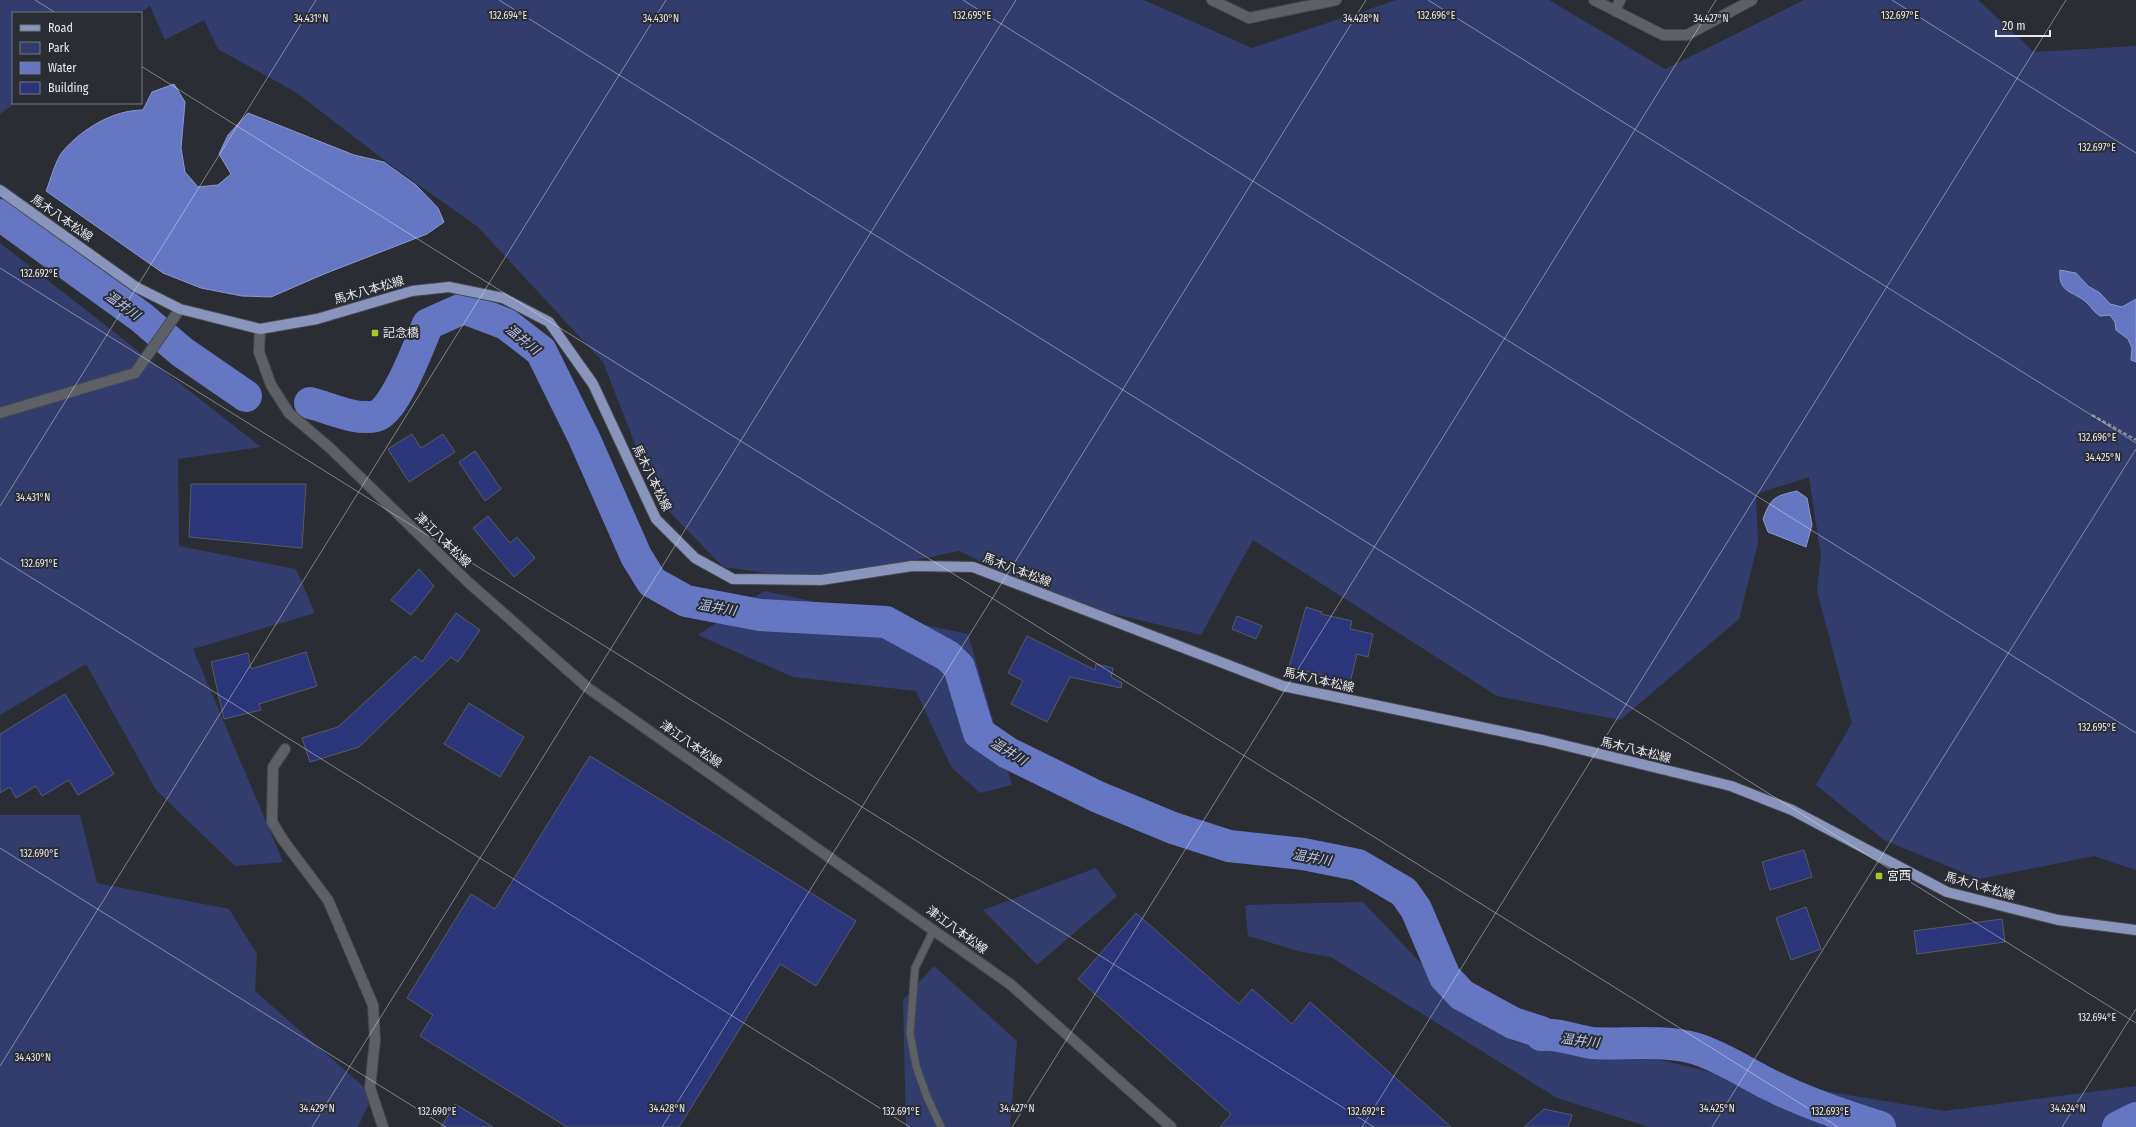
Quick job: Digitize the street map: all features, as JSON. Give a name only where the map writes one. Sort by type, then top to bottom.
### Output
[{"type":"main road","points":[[1212,0],[1250,18],[1300,4],[1336,0]]},
{"type":"main road","points":[[1594,0],[1663,35],[1687,35],[1752,0]]},
{"type":"main road","points":[[1615,11],[1620,0]]},
{"type":"main road","name":"馬木八本松線","points":[[0,190],[136,287],[180,309],[260,329],[317,319],[412,291],[449,287],[503,298],[549,322],[593,384],[656,519],[695,558],[733,579],[821,580],[912,566],[973,567],[1283,686],[1543,740],[1731,786],[1792,810],[1947,892],[2058,920],[2136,930]]},
{"type":"main road","points":[[0,412],[134,373],[180,309]]},
{"type":"main road","name":"津江八本松線","points":[[260,329],[259,352],[271,385],[289,413],[330,448],[468,582],[588,688],[934,929],[1010,984],[1172,1127]]},
{"type":"main road","points":[[285,749],[273,767],[272,822],[283,840],[328,900],[373,1005],[375,1040],[370,1088],[383,1127]]},
{"type":"lane","points":[[934,929],[915,968],[910,1033],[916,1066],[927,1097],[941,1127]]},
{"type":"path","points":[[2092,415],[2136,440]]},
{"type":"green space","points":[[0,0],[1144,0],[1252,48],[1397,0],[1549,0],[1665,69],[1804,0],[1978,0],[2034,52],[2136,46],[2136,870],[2094,856],[1979,879],[1884,840],[1816,785],[1852,723],[1817,591],[1821,556],[1809,477],[1756,494],[1758,543],[1739,619],[1620,720],[1497,696],[1253,540],[1201,635],[1065,602],[959,551],[821,580],[723,567],[656,498],[603,362],[478,227],[388,163],[297,93],[218,49],[204,20],[165,40],[150,6],[141,12],[12,12],[12,104],[14,104],[0,114]]},
{"type":"green space","points":[[0,243],[261,447],[178,459],[179,546],[296,569],[315,613],[193,649],[283,862],[235,866],[156,790],[86,664],[0,715]]},
{"type":"green space","points":[[764,591],[968,634],[1012,785],[980,793],[951,767],[916,691],[793,677],[698,635]]},
{"type":"green space","points":[[0,815],[80,815],[97,883],[229,909],[257,954],[255,991],[373,1095],[358,1127],[0,1127]]},
{"type":"green space","points":[[1096,868],[1117,896],[1037,965],[983,910]]},
{"type":"green space","points":[[1363,902],[1434,977],[1570,1038],[1710,1072],[1944,1111],[2136,1086],[2136,1127],[1649,1127],[1557,1098],[1331,957],[1302,952],[1248,936],[1245,905]]},
{"type":"green space","points":[[934,966],[1017,1041],[1010,1127],[906,1127],[903,1000]]},
{"type":"water","points":[[174,84],[185,102],[181,148],[185,172],[198,187],[218,185],[231,174],[219,154],[228,135],[248,113],[354,155],[384,162],[416,185],[438,208],[444,222],[427,234],[324,274],[271,297],[242,296],[201,288],[163,273],[46,191],[60,155],[79,135],[110,117],[121,113],[143,110],[152,92]]},
{"type":"water","points":[[2060,270],[2076,273],[2088,286],[2100,293],[2110,304],[2122,307],[2136,299],[2136,362],[2131,360],[2132,348],[2128,339],[2116,330],[2115,322],[2110,315],[2100,316],[2082,299],[2064,288],[2061,283]]},
{"type":"water","points":[[1797,491],[1807,498],[1812,525],[1806,547],[1768,532],[1763,519],[1771,502],[1779,496]]},
{"type":"building","points":[[412,434],[421,448],[443,434],[455,452],[409,482],[388,449]]},
{"type":"building","points":[[475,451],[501,489],[485,501],[459,462]]},
{"type":"building","points":[[191,484],[306,484],[302,548],[189,537]]},
{"type":"building","points":[[488,516],[510,543],[517,537],[535,558],[514,577],[473,528]]},
{"type":"building","points":[[419,569],[434,586],[411,615],[391,600]]},
{"type":"building","points":[[1306,607],[1322,612],[1321,614],[1352,621],[1350,629],[1373,634],[1368,657],[1357,654],[1349,687],[1326,682],[1327,676],[1289,667]]},
{"type":"building","points":[[456,613],[480,630],[458,662],[451,657],[359,747],[310,762],[302,738],[338,727],[415,656],[422,662]]},
{"type":"building","points":[[1237,616],[1262,626],[1256,639],[1232,629]]},
{"type":"building","points":[[1027,636],[1095,670],[1096,664],[1113,668],[1111,677],[1122,683],[1121,688],[1070,677],[1047,722],[1011,704],[1023,681],[1008,673]]},
{"type":"building","points":[[306,652],[317,686],[259,704],[261,710],[224,719],[211,662],[248,653],[251,669]]},
{"type":"building","points":[[65,694],[114,774],[78,795],[69,780],[42,796],[36,786],[16,798],[10,787],[0,793],[0,734]]},
{"type":"building","points":[[469,703],[524,737],[500,777],[444,744]]},
{"type":"building","points":[[590,756],[856,921],[816,986],[780,964],[679,1127],[567,1127],[420,1036],[433,1015],[407,998],[471,894],[495,909]]},
{"type":"building","points":[[1804,850],[1812,877],[1770,890],[1762,862]]},
{"type":"building","points":[[1806,907],[1821,949],[1791,960],[1776,918]]},
{"type":"building","points":[[1136,913],[1239,1004],[1252,989],[1292,1024],[1310,1002],[1451,1127],[1220,1127],[1231,1114],[1078,979]]},
{"type":"building","points":[[2002,919],[2005,942],[1917,954],[1914,931]]},
{"type":"building","points":[[455,1104],[493,1127],[441,1127]]},
{"type":"building","points":[[1544,1109],[1572,1115],[1568,1127],[1524,1127]]},
{"type":"waterway","name":"温井川","points":[[0,215],[141,317],[182,352],[246,396]]},
{"type":"waterway","name":"温井川","points":[[310,403],[360,417],[376,416],[391,402],[399,390],[428,324],[464,308],[506,324],[541,351],[584,438],[636,556],[652,582],[686,601],[760,615],[886,622],[948,656],[959,667],[979,733],[1008,753],[1098,797],[1173,828],[1229,846],[1303,854],[1358,865],[1404,892],[1416,909],[1445,977],[1462,995],[1513,1023],[1541,1032],[1541,1035],[1561,1036],[1592,1043],[1659,1043],[1697,1049],[1726,1061],[1770,1085],[1811,1103],[1880,1127]]},
{"type":"waterway","name":"温井川","points":[[2118,1127],[2136,1118]]},
{"type":"place","name":"記念橋","points":[[375,333]]},
{"type":"place","name":"宮西","points":[[1879,876]]}]
